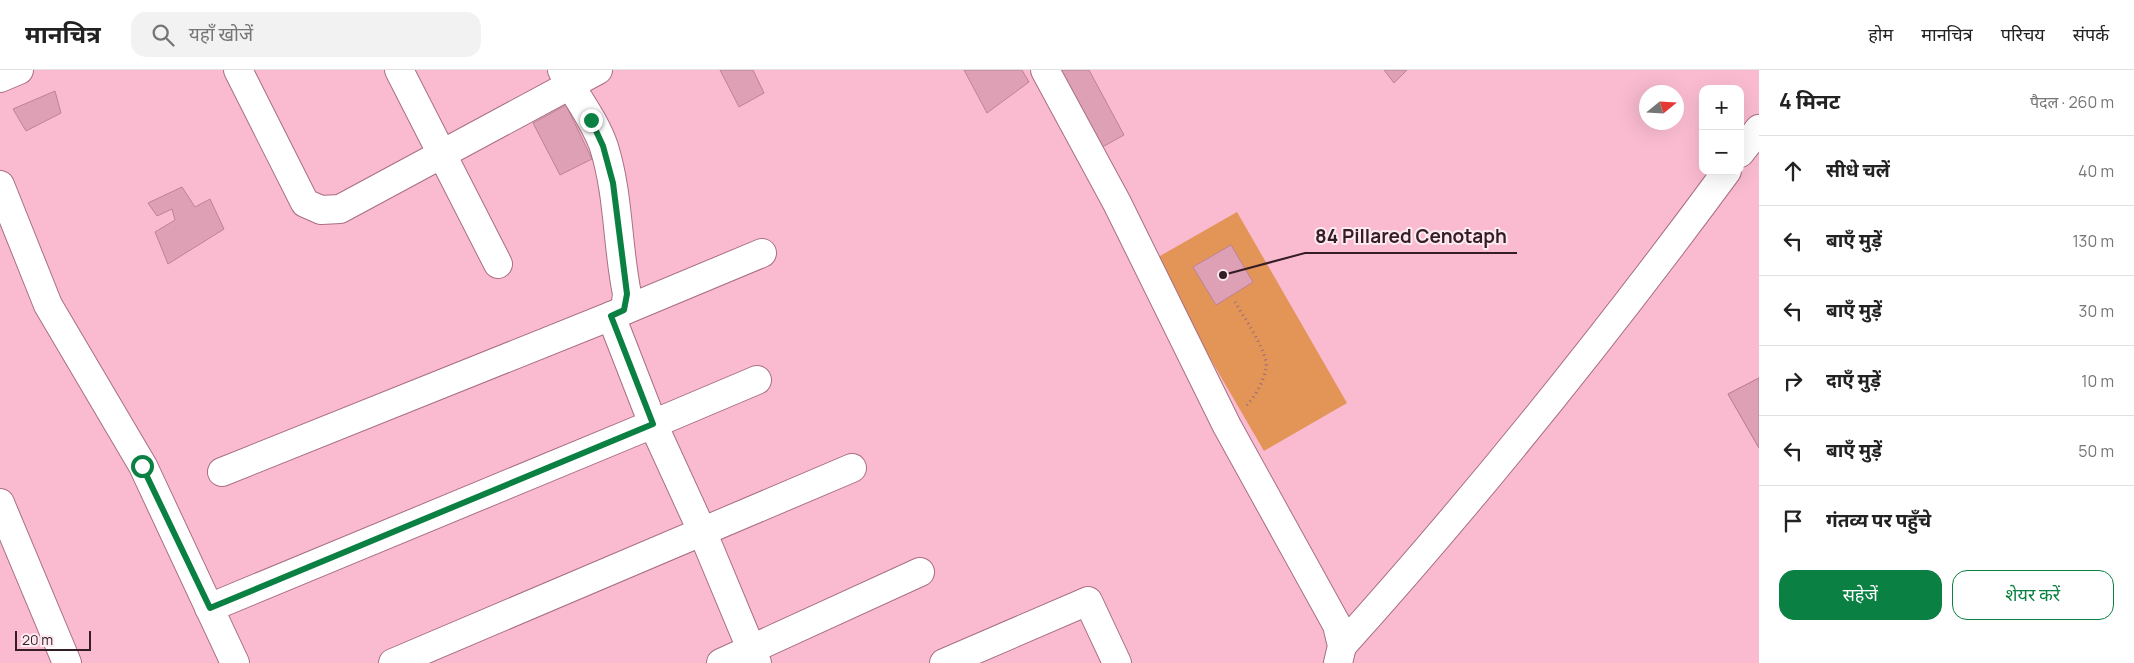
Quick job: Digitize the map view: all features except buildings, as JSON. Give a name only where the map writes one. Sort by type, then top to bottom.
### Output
[{"type":"street","points":[[0,78],[19,70]]},
{"type":"street","points":[[238,70],[305,203],[321,210],[340,209],[442,153],[565,78],[598,70]]},
{"type":"street","points":[[399,70],[498,264]]},
{"type":"street","points":[[1045,70],[1116,203],[1226,426],[1337,625],[1340,655]]},
{"type":"street","points":[[565,78],[591,120],[603,146],[613,183],[627,294],[618,313],[653,424],[702,531],[754,656]]},
{"type":"street","points":[[1744,148],[1759,130]]},
{"type":"street","points":[[1340,655],[1429,550],[1601,336],[1724,175]]},
{"type":"street","points":[[0,186],[48,305],[142,466],[235,663]]},
{"type":"street","points":[[222,472],[762,253]]},
{"type":"street","points":[[210,608],[757,380]]},
{"type":"street","points":[[394,663],[852,468]]},
{"type":"street","points":[[0,503],[67,663]]},
{"type":"street","points":[[721,663],[754,656],[920,572]]},
{"type":"street","points":[[944,663],[1088,601],[1116,663]]},
{"type":"path","points":[[1226,426],[1248,404],[1260,387],[1267,367],[1260,345],[1235,302]]},
{"type":"shaded area","points":[[1237,212],[1347,403],[1264,451],[1153,260]]},
{"type":"place","name":"84 Pillared Cenotaph","points":[[1223,275]]},
{"type":"route","points":[[142,466],[210,608],[653,424],[611,316],[624,310],[627,294],[613,183],[603,146],[591,120]]}]
